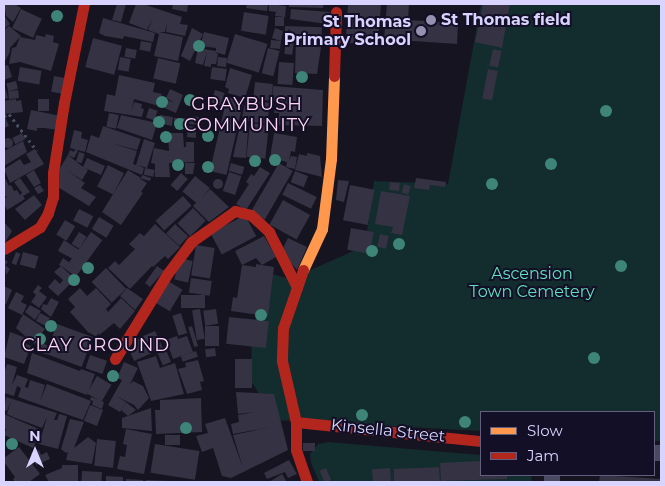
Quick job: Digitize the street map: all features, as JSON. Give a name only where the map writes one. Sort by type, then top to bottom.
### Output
[{"type":"street","points":[[4,249],[40,228],[53,198],[53,173],[64,103],[84,4]]},
{"type":"street","points":[[307,482],[296,450],[296,422],[282,361],[283,328],[297,287],[322,229],[331,159],[336,12]]},
{"type":"street","points":[[116,360],[168,273],[191,242],[229,214],[242,211],[251,215],[269,232],[297,287]]},
{"type":"street","name":"Kinsella Street","points":[[296,422],[480,441]]},
{"type":"path","points":[[4,116],[9,114],[53,173]]},
{"type":"green space","name":"Ascension Town Cemetery","points":[[481,4],[661,4],[661,441],[655,441],[655,411],[480,411],[480,431],[275,420],[251,381],[252,328],[272,274],[290,279],[365,246],[374,181],[448,184]]},
{"type":"green space","points":[[328,442],[480,455],[480,476],[531,476],[532,482],[319,482],[311,463],[310,454],[318,444]]},
{"type":"building","points":[[4,4],[14,4],[21,8],[13,22],[6,16]]},
{"type":"building","points":[[117,4],[126,4],[121,22],[112,20]]},
{"type":"building","points":[[136,4],[146,5],[182,17],[180,24],[188,25],[185,36],[166,32],[167,23],[165,32],[159,32],[183,37],[178,61],[154,56],[159,34],[148,30],[153,18],[147,30],[129,23]]},
{"type":"building","points":[[173,4],[188,4],[187,12],[172,9]]},
{"type":"building","points":[[247,4],[268,4],[267,11],[246,8]]},
{"type":"building","points":[[269,4],[286,6],[285,17],[275,16],[276,12],[269,11]]},
{"type":"building","points":[[289,4],[324,4],[323,8],[289,7]]},
{"type":"building","points":[[348,4],[381,4],[378,44],[350,43],[351,36],[346,35]]},
{"type":"building","name":"St Thomas Primary School","points":[[387,4],[409,4],[408,20],[458,23],[457,44],[384,39]]},
{"type":"building","points":[[483,4],[510,4],[502,48],[475,42]]},
{"type":"building","points":[[21,9],[42,19],[33,38],[12,28]]},
{"type":"building","points":[[291,9],[330,12],[328,24],[290,19]]},
{"type":"building","points":[[244,12],[269,16],[266,35],[241,31]]},
{"type":"building","points":[[4,15],[10,24],[4,29]]},
{"type":"building","points":[[275,17],[284,17],[284,26],[275,26]]},
{"type":"building","points":[[103,18],[155,33],[153,42],[124,36],[123,39],[105,36],[99,33]]},
{"type":"building","points":[[9,26],[21,36],[10,48],[4,63],[4,30]]},
{"type":"building","points":[[285,26],[322,27],[322,38],[285,37]]},
{"type":"building","points":[[192,28],[203,34],[190,61],[181,56]]},
{"type":"building","points":[[275,28],[283,31],[281,41],[272,38]]},
{"type":"building","points":[[204,32],[229,38],[225,55],[215,52],[218,54],[216,64],[211,64],[211,67],[204,66],[207,52],[203,65],[195,63],[198,48],[216,51],[216,48],[200,46]]},
{"type":"building","points":[[46,34],[54,36],[53,42],[59,44],[51,71],[20,62],[9,64],[12,48],[16,47],[20,37],[35,40],[36,35],[45,37]]},
{"type":"building","points":[[235,34],[268,44],[259,73],[226,63]]},
{"type":"building","points":[[93,38],[122,46],[114,75],[85,67]]},
{"type":"building","points":[[296,39],[322,41],[317,74],[295,73]]},
{"type":"building","points":[[271,40],[281,41],[280,49],[270,48]]},
{"type":"building","points":[[286,40],[294,41],[292,55],[284,54]]},
{"type":"building","points":[[141,41],[152,43],[150,52],[139,50]]},
{"type":"building","points":[[126,48],[137,50],[135,59],[124,57]]},
{"type":"building","points":[[268,48],[280,51],[273,76],[262,73]]},
{"type":"building","points":[[493,49],[502,51],[498,68],[489,66]]},
{"type":"building","points":[[120,57],[131,59],[129,72],[118,70]]},
{"type":"building","points":[[218,57],[227,58],[226,67],[217,66]]},
{"type":"building","points":[[158,58],[180,63],[176,84],[153,78]]},
{"type":"building","points":[[279,62],[294,63],[292,85],[277,84]]},
{"type":"building","points":[[8,65],[12,77],[4,80],[4,66]]},
{"type":"building","points":[[20,67],[42,71],[39,85],[18,81]]},
{"type":"building","points":[[212,67],[227,69],[225,81],[210,79]]},
{"type":"building","points":[[230,68],[252,75],[245,98],[228,93],[229,89],[225,87]]},
{"type":"building","points":[[488,69],[498,71],[492,100],[482,98]]},
{"type":"building","points":[[119,75],[155,83],[153,92],[162,94],[159,106],[134,99],[131,112],[134,102],[142,104],[141,108],[144,109],[142,117],[104,111],[107,94],[115,96]]},
{"type":"building","points":[[54,76],[65,78],[62,94],[51,92]]},
{"type":"building","points":[[16,81],[18,89],[8,91],[6,83]]},
{"type":"building","points":[[255,82],[273,84],[271,101],[253,99]]},
{"type":"building","points":[[4,84],[8,98],[4,99]]},
{"type":"building","points":[[273,86],[323,90],[322,126],[279,125],[279,113],[274,113],[276,102],[272,101]]},
{"type":"building","points":[[170,89],[183,95],[176,113],[162,107],[165,99],[175,103],[166,98]]},
{"type":"building","points":[[18,90],[19,98],[9,99],[8,91]]},
{"type":"building","points":[[215,90],[225,93],[221,105],[211,102]]},
{"type":"building","points":[[227,97],[244,101],[226,175],[210,171]]},
{"type":"building","points":[[38,99],[49,99],[49,111],[38,111]]},
{"type":"building","points":[[246,99],[270,103],[267,124],[248,121],[249,118],[242,117]]},
{"type":"building","points":[[21,100],[23,112],[4,114],[4,101]]},
{"type":"building","points":[[149,108],[158,111],[154,120],[146,118]]},
{"type":"building","points":[[31,110],[61,116],[59,130],[37,128],[37,131],[27,129]]},
{"type":"building","points":[[109,113],[119,115],[116,129],[106,127]]},
{"type":"building","points":[[4,114],[9,126],[4,128]]},
{"type":"building","points":[[121,115],[157,123],[152,140],[117,128]]},
{"type":"building","points":[[160,115],[173,117],[172,126],[158,123]]},
{"type":"building","points":[[190,116],[199,117],[198,125],[189,124]]},
{"type":"building","points":[[174,118],[185,118],[185,124],[174,124]]},
{"type":"building","points":[[250,123],[269,125],[265,159],[246,157]]},
{"type":"building","points":[[103,126],[141,139],[137,150],[111,143],[137,151],[133,164],[136,165],[144,139],[155,143],[147,168],[138,165],[144,168],[142,175],[86,152],[91,135],[99,138]]},
{"type":"building","points":[[188,126],[196,127],[196,138],[187,137]]},
{"type":"building","points":[[74,130],[82,132],[81,138],[88,140],[85,152],[70,148]]},
{"type":"building","points":[[239,130],[248,131],[246,158],[233,157]]},
{"type":"building","points":[[22,133],[25,139],[15,144],[12,138]]},
{"type":"building","points":[[168,133],[183,133],[184,147],[186,147],[186,142],[194,142],[194,162],[169,163],[170,177],[155,177],[155,164],[151,163],[154,148],[169,151]]},
{"type":"building","points":[[274,133],[297,137],[295,152],[291,151],[289,161],[291,156],[297,157],[295,169],[286,167],[287,162],[270,158]]},
{"type":"building","points":[[8,138],[13,143],[8,148],[3,143]]},
{"type":"building","points":[[23,141],[27,152],[4,166],[4,151]]},
{"type":"building","points":[[35,149],[44,164],[10,183],[4,169],[20,159],[24,165],[31,162],[26,154]]},
{"type":"building","points":[[75,149],[78,151],[74,158],[68,155],[70,150],[74,152]]},
{"type":"building","points":[[79,152],[85,154],[82,163],[76,162]]},
{"type":"building","points":[[307,153],[320,156],[322,177],[295,170],[299,154],[307,156]]},
{"type":"building","points":[[68,155],[83,167],[87,158],[105,166],[101,175],[85,168],[88,170],[82,180],[68,171],[85,183],[81,188],[96,197],[89,206],[56,186],[60,168]]},
{"type":"building","points":[[185,163],[195,163],[193,174],[185,174]]},
{"type":"building","points":[[231,163],[244,167],[242,175],[229,171]]},
{"type":"building","points":[[279,163],[293,171],[265,219],[251,211]]},
{"type":"building","points":[[108,165],[124,173],[113,195],[97,186]]},
{"type":"building","points":[[260,167],[270,173],[246,210],[236,204],[249,184],[246,182],[251,174],[254,176]]},
{"type":"building","points":[[145,168],[155,170],[153,177],[144,175]]},
{"type":"building","points":[[34,170],[41,183],[34,187],[26,175]]},
{"type":"building","points":[[128,170],[141,178],[142,175],[151,178],[150,181],[139,178],[147,183],[141,192],[143,193],[121,225],[102,212]]},
{"type":"building","points":[[295,171],[308,176],[304,187],[291,182]]},
{"type":"building","points":[[229,172],[241,176],[235,195],[223,191]]},
{"type":"building","points":[[181,173],[188,179],[177,191],[171,185]]},
{"type":"building","points":[[4,176],[9,186],[11,185],[14,191],[17,190],[20,195],[22,193],[14,182],[20,178],[30,192],[23,196],[25,199],[7,210],[4,204],[4,199],[8,196],[4,197]]},
{"type":"building","points":[[195,176],[210,188],[197,204],[182,192]]},
{"type":"building","points":[[416,178],[446,182],[445,187],[430,185],[429,190],[414,188]]},
{"type":"building","points":[[216,179],[220,179],[223,184],[222,188],[216,189],[213,186],[213,182]]},
{"type":"building","points":[[338,180],[349,181],[344,202],[336,200]]},
{"type":"building","points":[[390,182],[400,183],[399,191],[389,190]]},
{"type":"building","points":[[288,183],[317,197],[311,209],[282,195]]},
{"type":"building","points":[[404,184],[411,186],[408,195],[402,193]]},
{"type":"building","points":[[40,185],[44,191],[38,194],[34,188]]},
{"type":"building","points":[[350,185],[375,190],[368,225],[343,220]]},
{"type":"building","points":[[210,189],[229,207],[209,222],[193,206]]},
{"type":"building","points":[[381,191],[410,196],[402,235],[391,233],[393,227],[375,224]]},
{"type":"building","points":[[34,195],[42,205],[25,220],[15,209]]},
{"type":"building","points":[[183,196],[192,206],[164,230],[156,221]]},
{"type":"building","points":[[283,200],[310,215],[297,240],[269,224]]},
{"type":"building","points":[[193,208],[206,221],[190,236],[177,224]]},
{"type":"building","points":[[79,209],[93,216],[87,228],[73,221]]},
{"type":"building","points":[[245,215],[256,236],[222,255],[211,233]]},
{"type":"building","points":[[99,217],[114,226],[106,238],[92,229]]},
{"type":"building","points":[[65,220],[75,226],[67,241],[56,235]]},
{"type":"building","points":[[4,222],[12,231],[4,244]]},
{"type":"building","points":[[155,224],[180,247],[168,259],[165,256],[152,266],[130,289],[108,268],[115,261],[119,265],[135,249],[129,244],[140,233],[144,236]]},
{"type":"building","points":[[175,224],[188,236],[179,246],[166,234]]},
{"type":"building","points":[[351,228],[374,232],[370,254],[347,250]]},
{"type":"building","points":[[79,232],[87,237],[79,249],[72,244]]},
{"type":"building","points":[[91,232],[102,240],[76,277],[65,268]]},
{"type":"building","points":[[380,234],[389,236],[386,249],[377,247]]},
{"type":"building","points":[[264,236],[276,257],[262,265],[256,258],[242,265],[235,251]]},
{"type":"building","points":[[288,238],[307,247],[297,270],[281,252]]},
{"type":"building","points":[[64,240],[79,250],[73,259],[58,251]]},
{"type":"building","points":[[196,245],[215,248],[210,279],[191,276]]},
{"type":"building","points":[[16,252],[21,254],[16,265],[12,263]]},
{"type":"building","points":[[23,252],[38,256],[35,269],[20,265]]},
{"type":"building","points":[[63,258],[70,263],[66,269],[59,265]]},
{"type":"building","points":[[179,258],[193,261],[188,282],[174,280]]},
{"type":"building","points":[[4,259],[8,262],[5,265],[10,269],[6,275]]},
{"type":"building","points":[[256,264],[274,267],[268,316],[231,311],[233,297],[237,298],[242,265],[256,267]]},
{"type":"building","points":[[61,266],[75,279],[58,296],[48,287],[55,279],[60,284],[63,280],[54,272]]},
{"type":"building","points":[[157,266],[164,271],[150,287],[145,283]]},
{"type":"building","points":[[106,268],[126,289],[112,303],[92,282]]},
{"type":"building","points":[[191,278],[212,281],[210,296],[189,293]]},
{"type":"building","points":[[168,281],[183,290],[170,311],[155,302]]},
{"type":"building","points":[[38,285],[42,288],[39,291],[47,297],[39,308],[31,302],[36,295],[33,292]]},
{"type":"building","points":[[4,286],[12,290],[6,304],[4,303]]},
{"type":"building","points":[[80,288],[87,296],[96,288],[111,304],[106,309],[108,312],[121,298],[135,311],[120,329],[114,323],[97,337],[88,332],[70,312],[75,307],[68,299]]},
{"type":"building","points":[[127,288],[143,299],[135,310],[120,296]]},
{"type":"building","points":[[16,292],[24,296],[21,302],[27,305],[22,315],[8,308]]},
{"type":"building","points":[[181,295],[205,295],[205,308],[181,308]]},
{"type":"building","points":[[51,298],[59,302],[51,317],[41,309],[43,304],[47,305]]},
{"type":"building","points":[[30,305],[41,311],[35,320],[25,312]]},
{"type":"building","points":[[200,309],[205,339],[197,340],[192,310]]},
{"type":"building","points":[[216,309],[218,324],[205,326],[203,311]]},
{"type":"building","points":[[40,313],[50,318],[46,326],[36,321]]},
{"type":"building","points":[[181,313],[187,333],[179,336],[172,316]]},
{"type":"building","points":[[23,314],[45,329],[34,344],[16,328]]},
{"type":"building","points":[[229,317],[269,321],[266,348],[226,344]]},
{"type":"building","points":[[57,324],[93,337],[82,367],[46,354]]},
{"type":"building","points":[[192,326],[198,346],[194,347],[188,327]]},
{"type":"building","points":[[205,326],[219,326],[219,346],[205,346]]},
{"type":"building","points":[[155,331],[163,348],[134,361],[130,352],[136,339]]},
{"type":"building","points":[[10,332],[26,338],[26,344],[31,346],[24,364],[4,357]]},
{"type":"building","points":[[177,336],[178,339],[187,336],[193,352],[173,359],[166,340]]},
{"type":"building","points":[[42,343],[49,346],[46,354],[38,351]]},
{"type":"building","points":[[215,348],[216,356],[206,357],[205,349]]},
{"type":"building","points":[[166,350],[171,362],[163,365],[158,354]]},
{"type":"building","points":[[196,351],[198,357],[183,362],[181,356]]},
{"type":"building","points":[[32,353],[80,371],[81,369],[95,374],[87,395],[27,373]]},
{"type":"building","points":[[90,355],[107,361],[102,374],[85,368]]},
{"type":"building","points":[[156,356],[160,368],[175,363],[184,394],[151,401],[137,362]]},
{"type":"building","points":[[235,359],[252,359],[252,388],[235,388]]},
{"type":"building","points":[[198,360],[204,381],[200,382],[202,390],[187,394],[178,369],[186,367],[185,363]]},
{"type":"building","points":[[124,362],[138,368],[130,384],[133,381],[143,386],[149,398],[138,410],[134,405],[116,396],[126,402],[120,412],[108,405],[122,380],[117,378]]},
{"type":"building","points":[[7,364],[17,367],[12,385],[17,375],[28,379],[25,387],[28,388],[30,380],[45,385],[40,401],[47,384],[91,401],[83,420],[18,397],[21,388],[17,386],[14,396],[4,393],[4,373]]},
{"type":"building","points":[[97,376],[112,385],[101,402],[87,393]]},
{"type":"building","points":[[236,392],[274,394],[288,450],[231,478],[222,476],[213,448],[202,452],[196,436],[208,433],[205,424],[225,418],[243,468],[233,435],[271,427],[233,434],[231,424],[239,422],[238,415],[254,412],[238,414]]},
{"type":"building","points":[[6,397],[57,413],[54,420],[57,420],[59,414],[67,416],[58,449],[39,444],[47,417],[42,428],[13,417],[7,414],[11,401],[7,411],[4,410]]},
{"type":"building","points":[[91,397],[104,402],[102,409],[92,405]]},
{"type":"building","points":[[201,398],[202,432],[156,434],[155,410],[160,410],[160,400]]},
{"type":"building","points":[[126,402],[136,410],[128,416],[121,410]]},
{"type":"building","points":[[90,405],[103,410],[97,426],[84,421]]},
{"type":"building","points":[[151,408],[152,431],[122,428],[122,418]]},
{"type":"building","points":[[4,414],[41,430],[33,448],[4,435],[6,429],[4,428]]},
{"type":"building","points":[[70,419],[84,422],[74,448],[88,437],[96,443],[92,464],[66,460],[68,452],[66,453],[61,449]]},
{"type":"building","points":[[126,429],[152,434],[144,474],[117,469],[120,456],[125,457],[127,445],[123,444]]},
{"type":"building","points":[[165,435],[180,435],[180,445],[165,445]]},
{"type":"building","points":[[97,439],[116,441],[113,468],[94,466]]},
{"type":"building","points":[[303,443],[315,443],[315,451],[303,451]]},
{"type":"building","points":[[155,444],[199,451],[195,480],[150,473]]},
{"type":"building","points":[[19,447],[40,474],[29,482],[15,482],[13,479],[15,477],[4,462],[4,458]]},
{"type":"building","points":[[39,450],[41,455],[47,452],[50,459],[36,465],[31,453]]},
{"type":"building","points":[[289,460],[297,474],[288,478],[285,472],[267,479],[264,473]]},
{"type":"building","points":[[480,461],[480,476],[507,476],[507,479],[441,481],[440,463]]},
{"type":"building","points":[[62,465],[78,465],[78,482],[49,482],[45,475],[62,468]]},
{"type":"building","points":[[439,467],[440,482],[394,482],[394,469]]},
{"type":"building","points":[[326,468],[331,480],[324,482],[320,471]]},
{"type":"building","points":[[390,468],[391,482],[373,482],[372,469]]},
{"type":"building","points":[[82,471],[102,472],[101,482],[81,482]]},
{"type":"building","points":[[282,474],[287,482],[269,482]]},
{"type":"building","points":[[106,476],[123,477],[123,482],[106,482]]},
{"type":"building","points":[[600,476],[661,479],[661,482],[599,482]]},
{"type":"building","points":[[126,479],[143,480],[143,482],[126,482]]},
{"type":"building","points":[[146,480],[173,481],[173,482],[146,482]]},
{"type":"traffic: slow","points":[[303,270],[322,229],[331,159],[334,76]]},
{"type":"traffic: jam","points":[[4,249],[40,227],[48,213],[53,197],[53,173],[64,103],[84,4]]},
{"type":"traffic: jam","points":[[334,76],[336,12]]},
{"type":"traffic: jam","points":[[115,359],[168,273],[191,242],[235,211],[251,215],[269,232],[297,287]]},
{"type":"traffic: jam","points":[[303,270],[283,328],[282,361],[296,422],[296,450],[307,482]]},
{"type":"traffic: jam","points":[[296,422],[480,441]]},
{"type":"place","name":"St Thomas field","points":[[431,20]]},
{"type":"place","name":"St Thomas Primary School","points":[[421,31]]},
{"type":"district","name":"GRAYBUSH COMMUNITY","points":[[247,115]]},
{"type":"district","name":"CLAY GROUND","points":[[96,345]]}]
